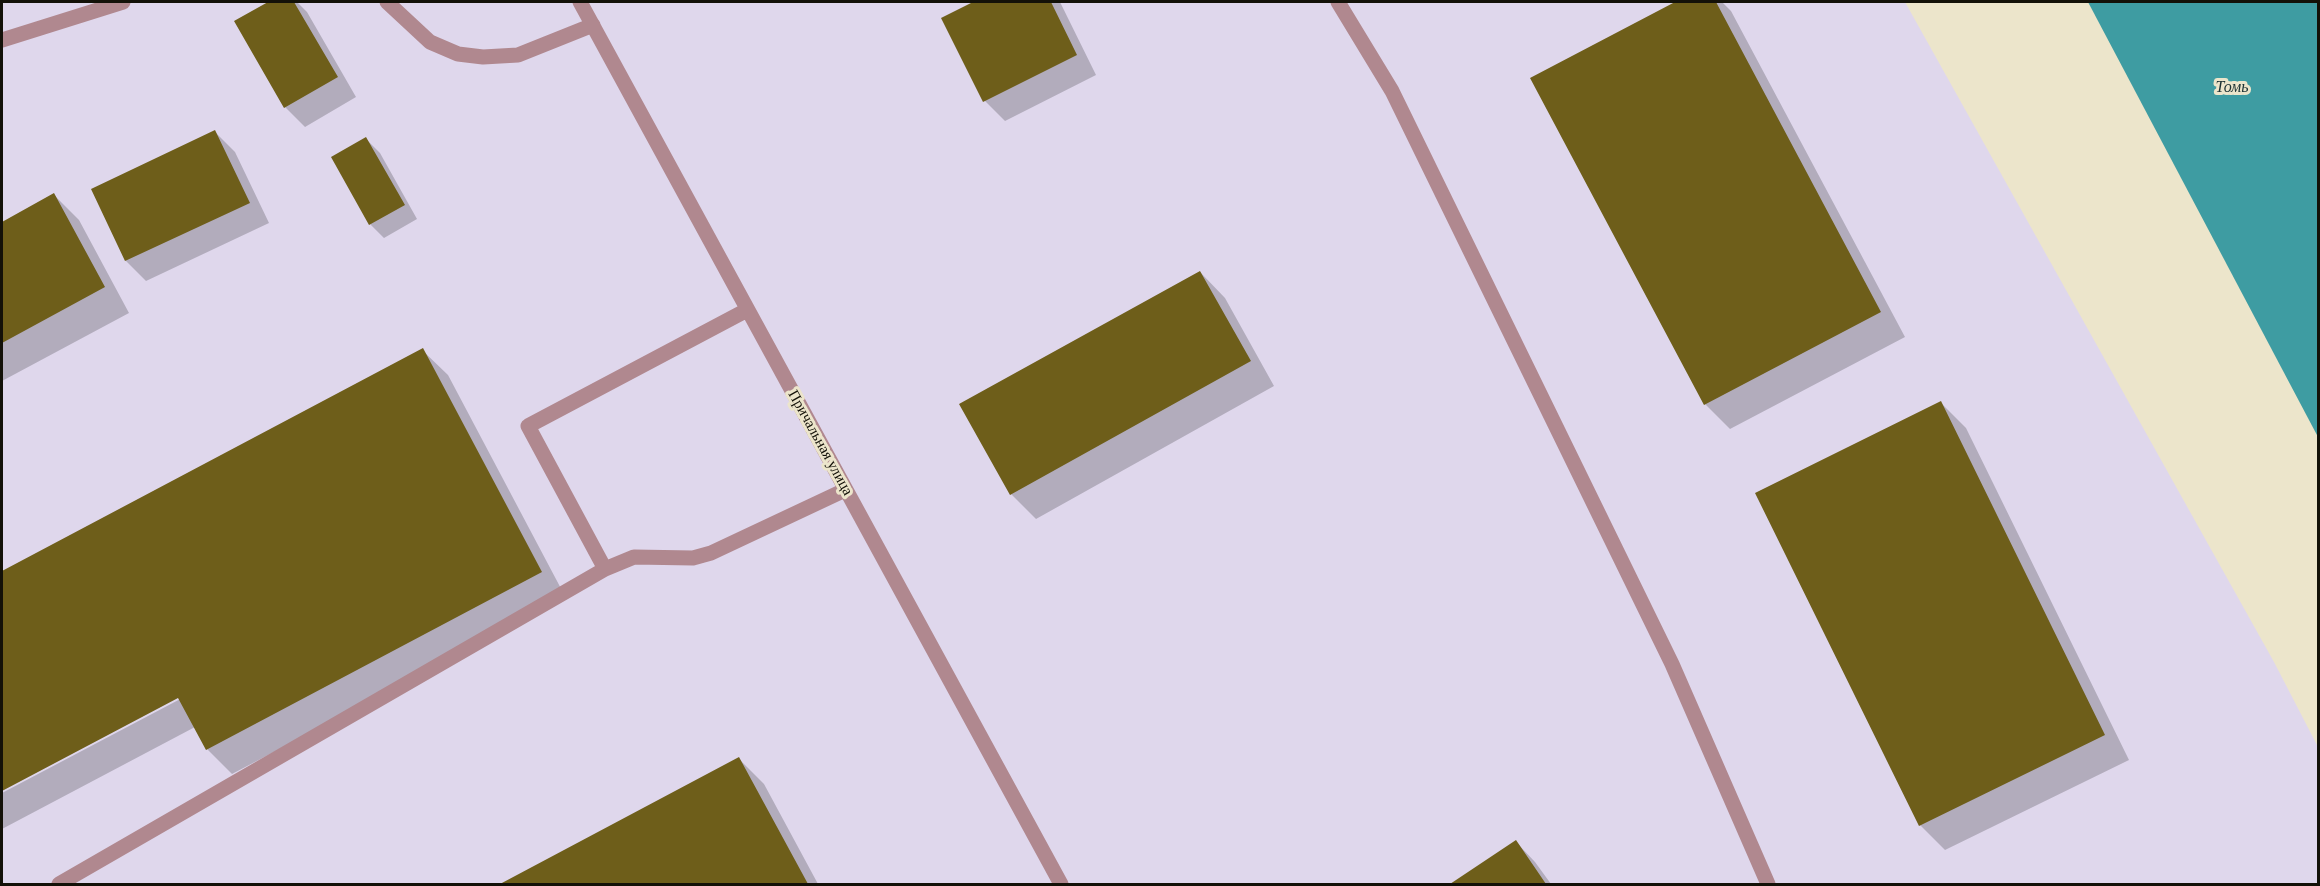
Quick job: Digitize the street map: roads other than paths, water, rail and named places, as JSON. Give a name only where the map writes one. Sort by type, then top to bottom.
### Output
[{"type":"street","points":[[2,40],[123,2]]},
{"type":"street","points":[[387,2],[430,42],[458,54],[483,57],[518,55],[592,25]]},
{"type":"street","name":"Причальная улица","points":[[580,2],[1060,885]]},
{"type":"street","points":[[1338,2],[1392,91],[1667,654],[1768,885]]},
{"type":"street","points":[[605,569],[528,426],[747,310]]},
{"type":"street","points":[[59,885],[605,569],[634,557],[693,558],[711,553],[845,490]]},
{"type":"water","name":"Томь","points":[[2088,2],[2318,2],[2318,437]]}]
